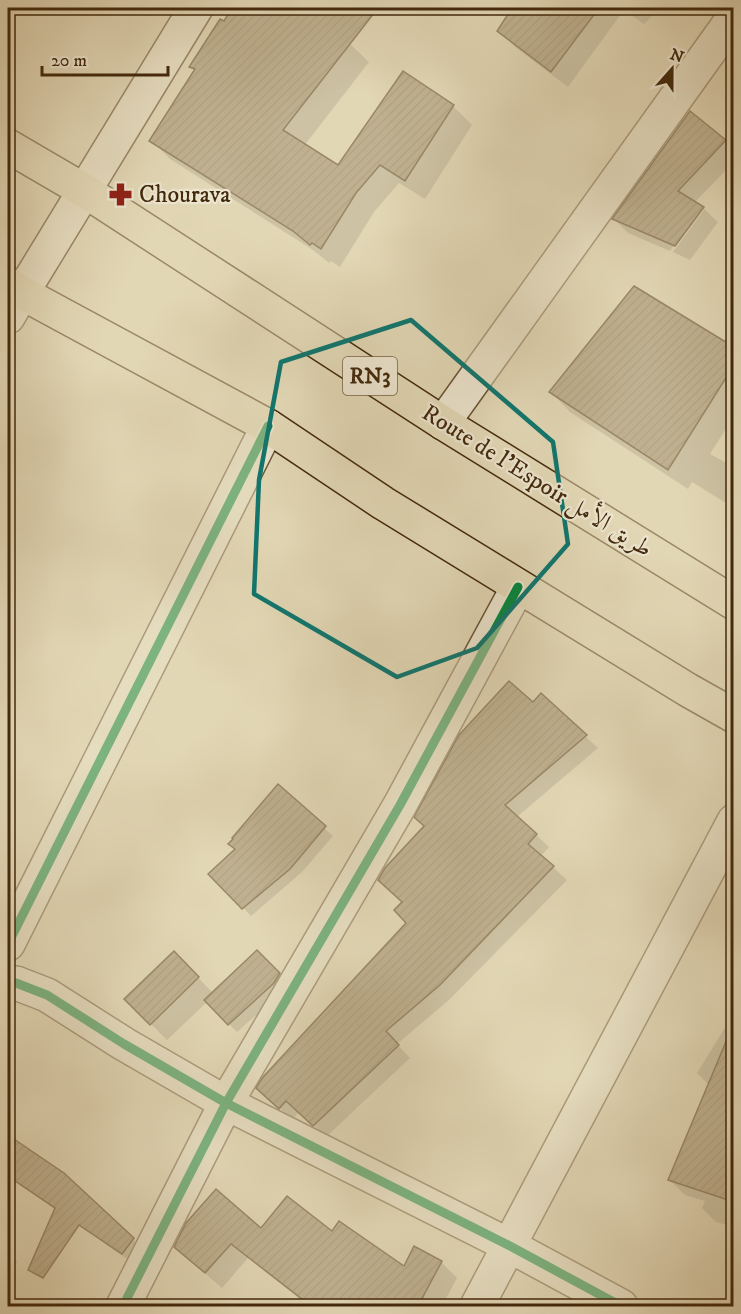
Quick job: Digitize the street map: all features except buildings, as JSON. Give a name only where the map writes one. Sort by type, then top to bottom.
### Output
[{"type":"highway","name":"Route de l’Espoir طريق الأمل","points":[[8,146],[85,191],[443,423],[734,603]]},
{"type":"highway","points":[[12,298],[268,426],[383,503],[734,716]]},
{"type":"street","points":[[12,298],[85,191],[196,8]]},
{"type":"street","points":[[443,423],[734,17]]},
{"type":"street","points":[[8,944],[268,426]]},
{"type":"street","points":[[123,1306],[226,1103],[400,805],[518,587]]},
{"type":"street","points":[[477,1306],[734,821]]},
{"type":"street","points":[[8,982],[47,995],[124,1044],[226,1103],[510,1246],[621,1306]]},
{"type":"highlighted area","points":[[411,320],[553,442],[568,544],[477,648],[397,677],[254,594],[259,480],[281,362]]},
{"type":"cycle path","points":[[8,944],[268,426]]},
{"type":"cycle path","points":[[123,1306],[226,1103],[400,805],[518,587]]},
{"type":"cycle path","points":[[8,982],[47,995],[124,1044],[226,1103],[510,1246],[621,1306]]},
{"type":"place","name":"Chourava","points":[[121,195]]}]
